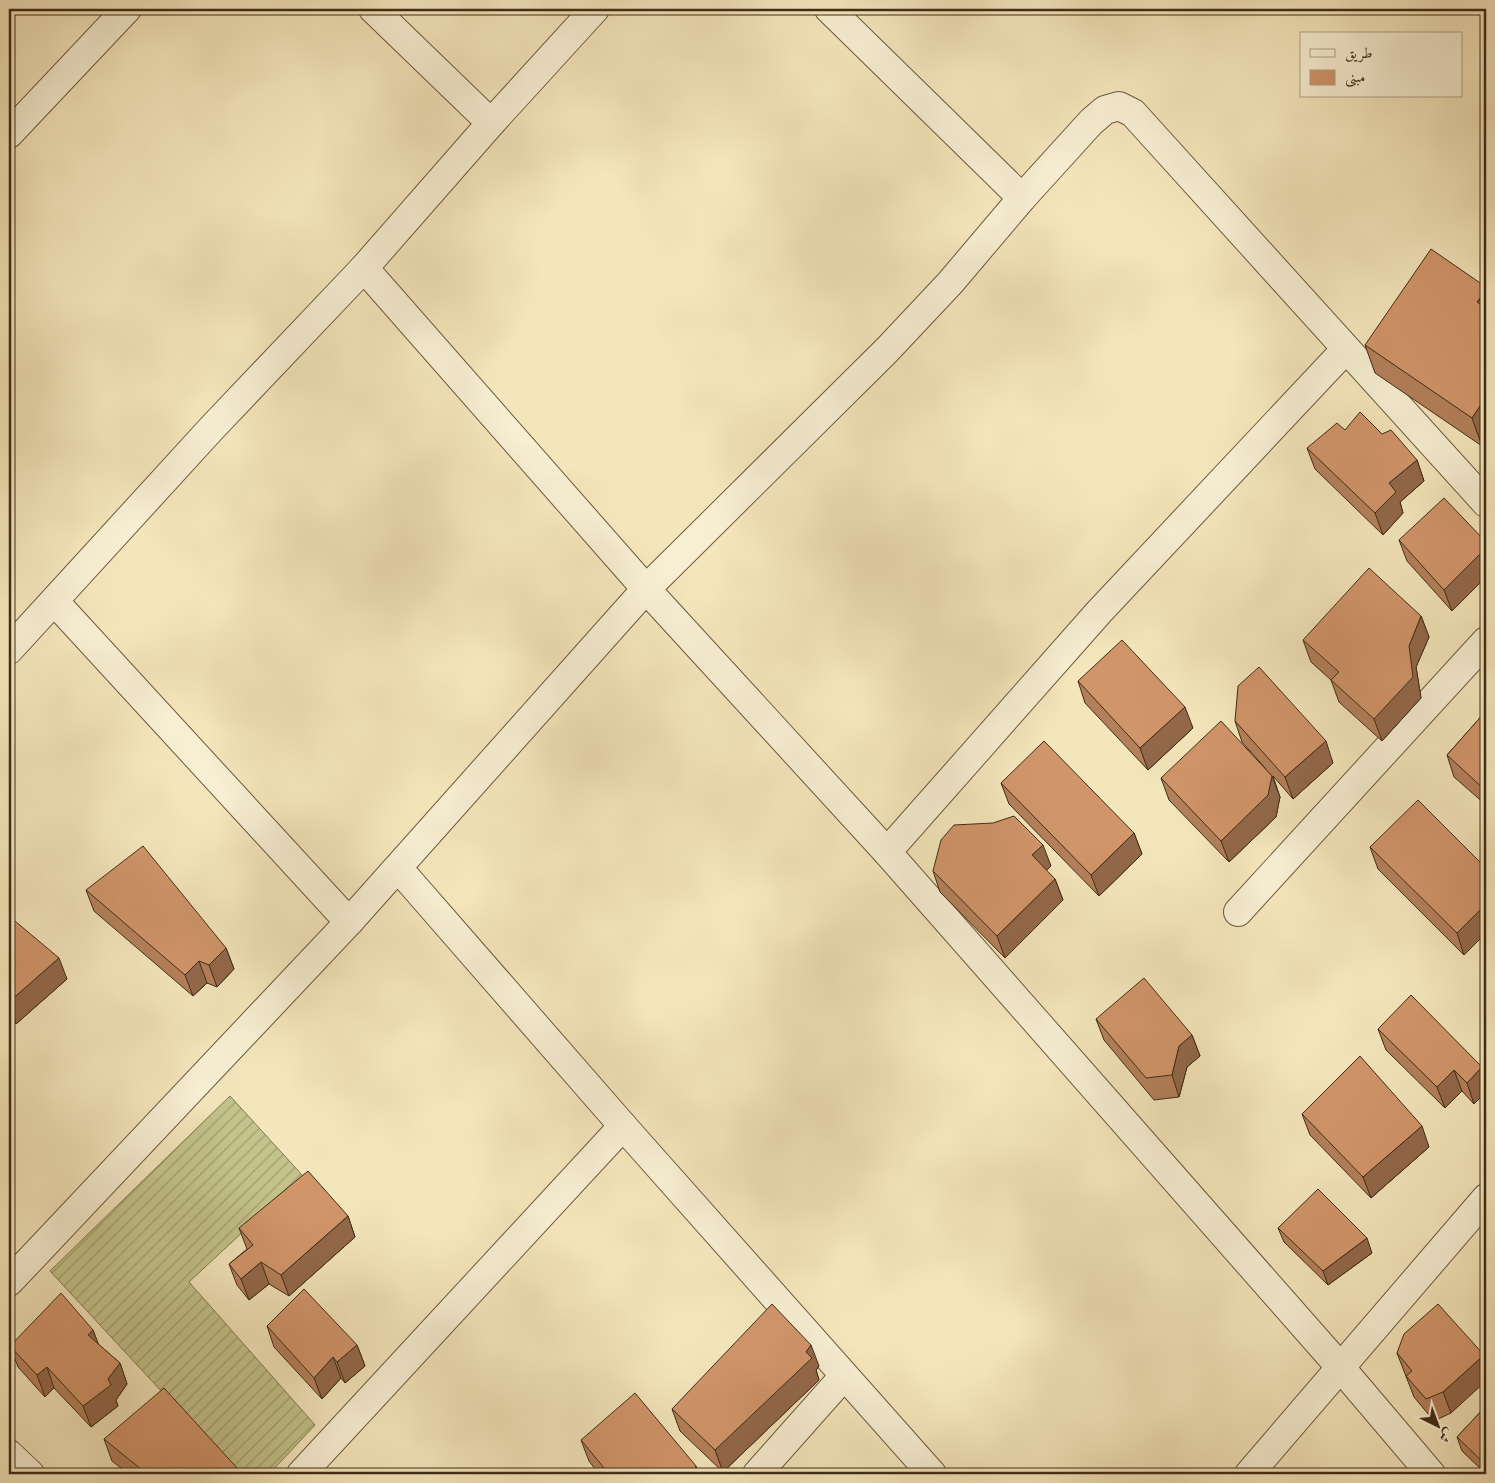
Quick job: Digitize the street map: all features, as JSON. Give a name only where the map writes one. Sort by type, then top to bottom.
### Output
[{"type":"street","points":[[9,134],[127,9]]},
{"type":"street","points":[[373,9],[491,123]]},
{"type":"street","points":[[9,650],[211,430],[364,268],[491,123],[595,9]]},
{"type":"street","points":[[829,9],[1022,198]]},
{"type":"street","points":[[9,1282],[349,922],[646,589],[887,350],[950,283],[1022,198],[1104,110],[1119,106],[1133,113],[1486,503]]},
{"type":"street","points":[[364,268],[646,589],[887,852],[1341,1368],[1431,1474]]},
{"type":"street","points":[[887,852],[1099,612],[1346,349]]},
{"type":"street","points":[[54,602],[349,922]]},
{"type":"street","points":[[1238,912],[1486,641]]},
{"type":"street","points":[[398,868],[623,1126],[932,1474]]},
{"type":"street","points":[[301,1474],[623,1126]]},
{"type":"street","points":[[1249,1474],[1486,1198]]},
{"type":"street","points":[[757,1474],[844,1376]]},
{"type":"street","points":[[9,1454],[30,1474]]},
{"type":"green space","points":[[230,1096],[303,1176],[189,1282],[315,1425],[269,1474],[238,1474],[50,1271]]},
{"type":"building","points":[[1431,249],[1486,287],[1486,290],[1477,302],[1486,308],[1486,397],[1472,418],[1365,345]]},
{"type":"building","points":[[1360,412],[1382,434],[1391,430],[1417,460],[1389,483],[1396,492],[1375,513],[1307,448],[1337,423],[1345,430]]},
{"type":"building","points":[[1444,498],[1486,542],[1486,548],[1444,590],[1399,540]]},
{"type":"building","points":[[1369,568],[1421,616],[1409,646],[1413,677],[1374,719],[1331,680],[1339,672],[1303,640]]},
{"type":"building","points":[[1122,640],[1185,707],[1140,748],[1078,681]]},
{"type":"building","points":[[1259,667],[1326,741],[1285,777],[1235,721],[1238,686]]},
{"type":"building","points":[[1486,711],[1486,791],[1447,755]]},
{"type":"building","points":[[1221,721],[1272,776],[1268,795],[1221,841],[1161,778]]},
{"type":"building","points":[[1044,741],[1134,833],[1091,875],[1001,783]]},
{"type":"building","points":[[1418,800],[1486,868],[1486,904],[1457,933],[1370,847]]},
{"type":"building","points":[[1014,816],[1043,845],[1032,855],[1055,879],[997,936],[933,871],[941,840],[954,825],[993,823]]},
{"type":"building","points":[[143,846],[226,948],[209,965],[199,961],[185,975],[86,890]]},
{"type":"building","points":[[9,916],[59,958],[9,1002]]},
{"type":"building","points":[[1144,978],[1192,1035],[1179,1046],[1172,1075],[1146,1078],[1096,1019]]},
{"type":"building","points":[[1411,995],[1482,1067],[1467,1083],[1454,1070],[1437,1087],[1378,1029]]},
{"type":"building","points":[[1360,1056],[1422,1126],[1363,1177],[1302,1114]]},
{"type":"building","points":[[308,1171],[348,1216],[281,1275],[261,1262],[241,1279],[229,1264],[253,1245],[239,1228]]},
{"type":"building","points":[[1318,1189],[1367,1238],[1323,1271],[1278,1228]]},
{"type":"building","points":[[304,1289],[357,1345],[337,1362],[333,1357],[314,1378],[267,1326]]},
{"type":"building","points":[[61,1293],[93,1330],[88,1335],[120,1363],[108,1379],[111,1385],[83,1406],[47,1367],[37,1375],[10,1346]]},
{"type":"building","points":[[772,1304],[811,1345],[806,1352],[812,1358],[715,1450],[672,1409]]},
{"type":"building","points":[[1438,1304],[1484,1355],[1443,1392],[1426,1399],[1406,1376],[1412,1371],[1397,1353],[1404,1334]]},
{"type":"building","points":[[164,1388],[238,1469],[232,1474],[147,1474],[104,1439]]},
{"type":"building","points":[[635,1393],[696,1466],[694,1474],[609,1474],[581,1440]]},
{"type":"building","points":[[1486,1406],[1486,1465],[1457,1437]]}]
